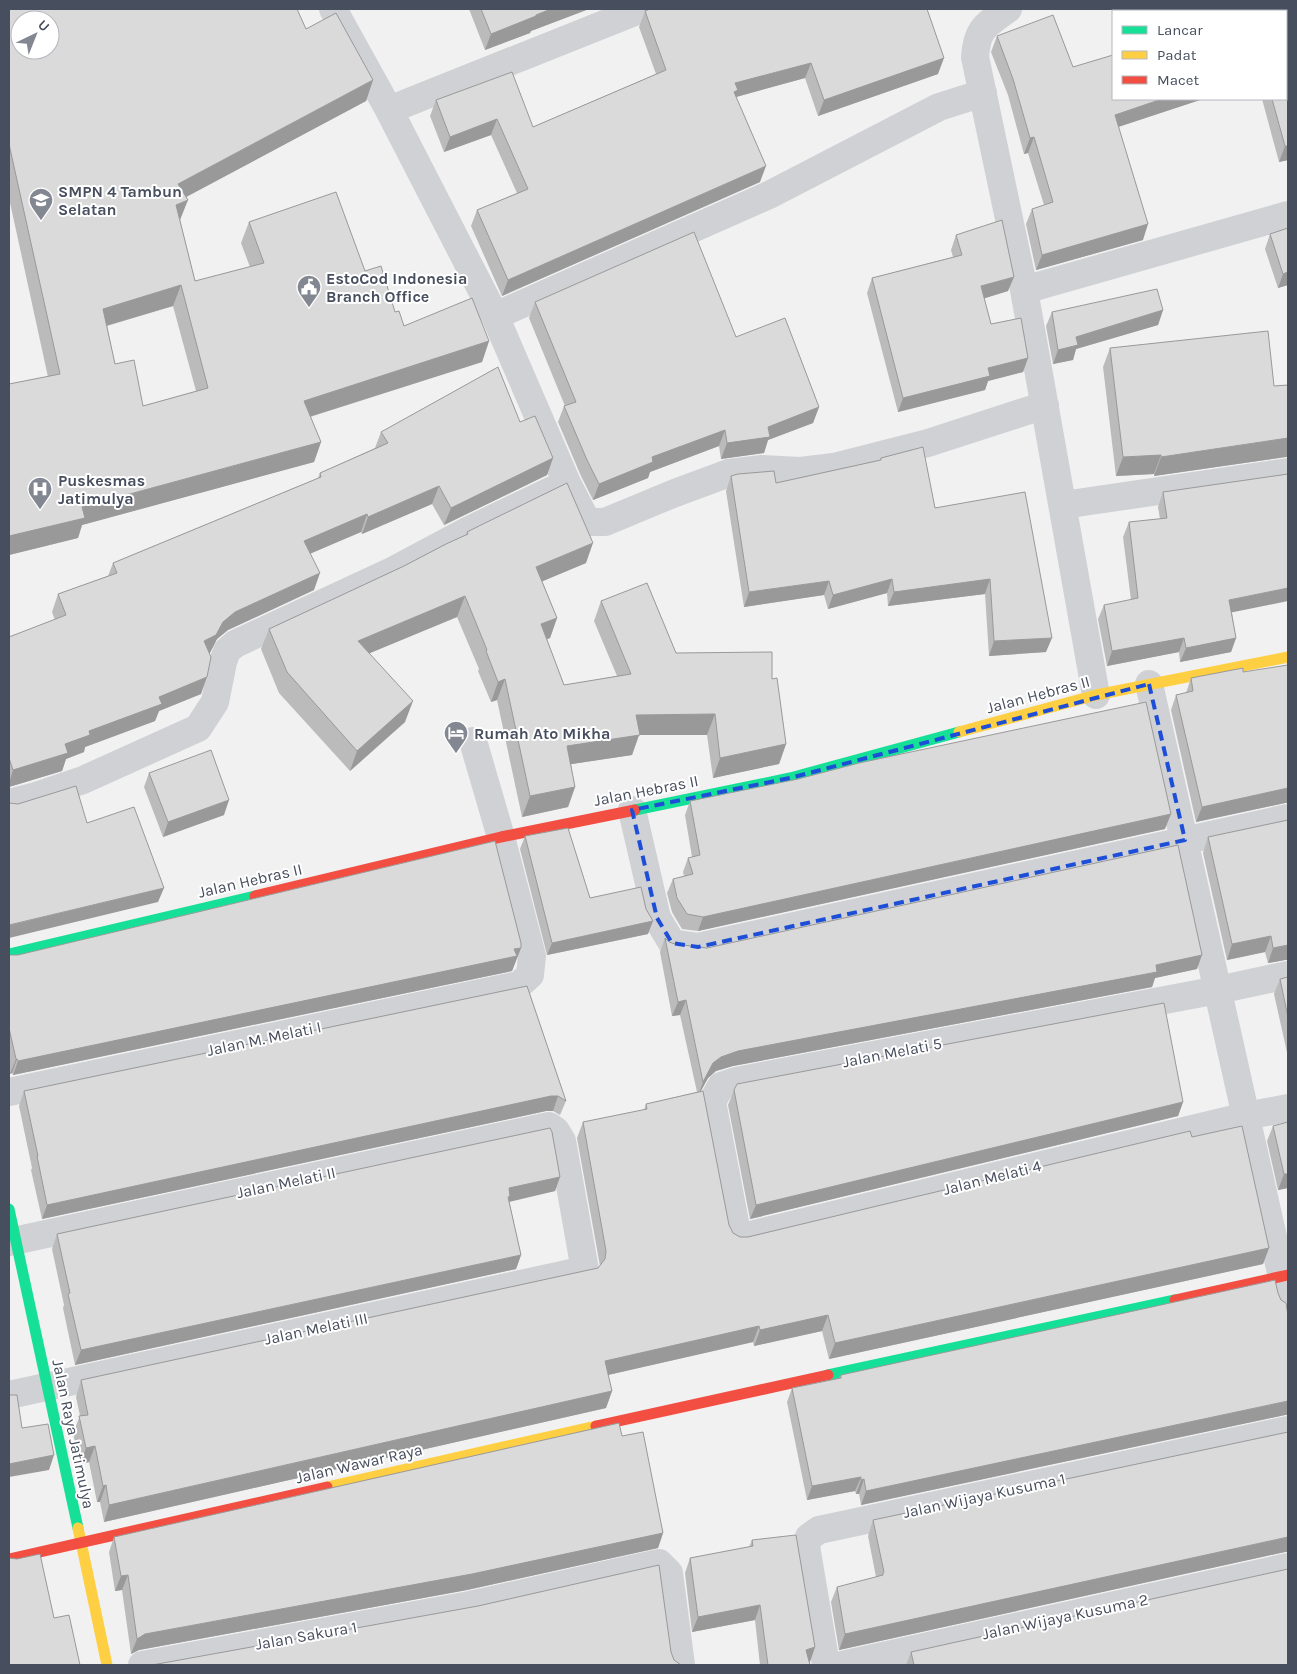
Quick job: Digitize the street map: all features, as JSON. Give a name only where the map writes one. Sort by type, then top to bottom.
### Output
[{"type":"street","points":[[333,9],[389,110],[495,316],[567,483],[584,516],[591,522],[605,522],[729,473],[762,469],[800,471],[834,467],[928,443],[1045,404]]},
{"type":"street","points":[[389,110],[642,9]]},
{"type":"street","points":[[1008,9],[984,27],[976,42],[975,57],[1024,290],[1096,695]]},
{"type":"street","points":[[495,316],[769,195],[939,107],[983,93]]},
{"type":"street","points":[[1024,290],[1288,215]]},
{"type":"street","points":[[1063,505],[1288,472]]},
{"type":"street","points":[[9,803],[83,780],[198,728],[215,702],[223,662],[227,651],[235,644],[390,572],[467,531],[567,483]]},
{"type":"street","name":"Jalan Hebras II","points":[[9,954],[501,836],[790,778],[1096,695],[1288,657]]},
{"type":"street","points":[[1149,684],[1246,1116],[1285,1275],[1288,1304]]},
{"type":"street","points":[[473,741],[501,836]]},
{"type":"street","points":[[632,810],[658,918],[672,944],[698,946],[1288,818]]},
{"type":"street","name":"Jalan M. Melati I","points":[[9,1092],[519,984],[530,975],[532,956],[501,836]]},
{"type":"street","points":[[1218,990],[1288,975]]},
{"type":"street","name":"Jalan Melati 5","points":[[738,1238],[712,1102],[720,1086],[736,1081],[1218,990]]},
{"type":"street","name":"Jalan Melati 4","points":[[738,1238],[1246,1116],[1288,1108]]},
{"type":"street","name":"Jalan Melati II","points":[[12,1242],[549,1126],[556,1131],[562,1141],[585,1270]]},
{"type":"street","name":"Jalan Raya Jatimulya","points":[[9,1209],[12,1242],[47,1386],[108,1665]]},
{"type":"street","name":"Jalan Melati III","points":[[9,1395],[585,1270]]},
{"type":"street","name":"Jalan Wawar Raya","points":[[9,1559],[644,1415],[1285,1275]]},
{"type":"street","name":"Jalan Wijaya Kusuma 1","points":[[826,1665],[806,1546],[809,1537],[819,1530],[1288,1430]]},
{"type":"street","name":"Jalan Sakura 1","points":[[142,1665],[470,1605],[659,1563],[669,1573],[681,1665]]},
{"type":"street","name":"Jalan Wijaya Kusuma 2","points":[[842,1665],[1288,1567]]},
{"type":"highlighted area","points":[[1149,684],[1185,840],[698,947],[672,943],[657,918],[632,810],[790,778]]},
{"type":"building","points":[[9,9],[297,9],[306,29],[336,13],[373,80],[178,184],[188,200],[176,205],[195,281],[264,263],[249,222],[336,192],[365,271],[381,266],[395,312],[399,311],[404,326],[472,298],[489,341],[304,401],[321,442],[82,507],[85,518],[9,536],[9,384],[60,374],[9,144]],"holes":[[[181,285],[208,388],[143,406],[134,360],[115,364],[103,309]]]},
{"type":"building","points":[[481,9],[551,9],[491,34]]},
{"type":"building","points":[[650,9],[927,9],[944,58],[824,100],[811,63],[735,83],[738,90],[734,92],[766,166],[508,280],[477,210],[528,189],[497,119],[450,137],[436,100],[512,72],[533,127],[666,70],[645,11]]},
{"type":"building","points":[[1288,9],[1288,146],[1285,146],[1272,100],[1287,100],[1287,10],[1132,10]]},
{"type":"building","points":[[1053,15],[1073,67],[1112,55],[1112,100],[1159,100],[1115,115],[1148,224],[1042,255],[1032,209],[1053,202],[1034,137],[1030,138],[1013,79],[997,36]]},
{"type":"building","points":[[1002,220],[1014,277],[981,286],[991,324],[1021,318],[1028,358],[988,368],[990,376],[903,398],[872,278],[962,255],[956,235]]},
{"type":"building","points":[[1288,228],[1288,272],[1283,274],[1270,234]]},
{"type":"building","points":[[694,232],[736,337],[785,318],[819,407],[768,427],[770,437],[727,443],[725,430],[652,457],[653,462],[599,484],[564,406],[576,402],[535,302]]},
{"type":"building","points":[[1157,289],[1163,310],[1076,337],[1078,345],[1058,350],[1052,312]]},
{"type":"building","points":[[1268,331],[1274,386],[1288,385],[1288,438],[1161,457],[1161,455],[1123,457],[1110,348]]},
{"type":"building","points":[[498,367],[520,422],[535,416],[553,458],[451,508],[439,486],[368,517],[367,514],[304,541],[320,573],[235,612],[223,622],[216,635],[204,641],[211,657],[207,677],[159,697],[162,704],[89,731],[90,735],[65,744],[68,753],[13,770],[9,758],[9,637],[66,615],[58,594],[117,573],[113,563],[321,477],[320,473],[388,443],[381,432]]},
{"type":"building","points":[[923,447],[935,508],[1025,492],[1052,638],[994,641],[990,579],[894,592],[892,579],[833,595],[829,581],[749,592],[731,476],[774,471],[776,483],[881,460],[881,458]]},
{"type":"building","points":[[1288,474],[1288,588],[1229,600],[1236,638],[1186,648],[1184,638],[1112,651],[1104,605],[1138,598],[1129,522],[1167,518],[1163,492]]},
{"type":"building","points":[[567,483],[593,543],[536,567],[557,618],[541,624],[564,685],[631,674],[601,601],[647,583],[676,653],[772,652],[772,679],[777,678],[786,744],[720,758],[715,714],[636,715],[640,735],[567,746],[575,787],[530,796],[505,679],[498,682],[465,596],[358,641],[413,701],[357,751],[287,672],[269,629],[404,566],[468,534],[467,532]]},
{"type":"building","points":[[1288,665],[1288,788],[1202,807],[1176,695],[1193,691],[1191,678],[1243,668],[1243,672]]},
{"type":"building","points":[[1146,702],[1171,814],[703,917],[687,914],[677,898],[673,879],[693,874],[688,858],[700,855],[690,801]]},
{"type":"building","points":[[211,750],[229,800],[168,822],[149,773]]},
{"type":"building","points":[[76,786],[87,823],[134,807],[164,888],[9,925],[9,803],[18,804]]},
{"type":"building","points":[[1288,820],[1288,945],[1273,948],[1271,936],[1232,944],[1208,837]]},
{"type":"building","points":[[568,828],[590,898],[641,887],[646,909],[653,921],[552,943],[525,836]]},
{"type":"building","points":[[495,841],[521,943],[521,948],[514,949],[517,956],[18,1061],[16,1059],[9,1028],[9,954],[18,955]]},
{"type":"building","points":[[1178,845],[1202,955],[1156,965],[1157,972],[738,1051],[721,1057],[713,1063],[703,1082],[686,1000],[678,1002],[665,938],[675,944],[707,948]]},
{"type":"building","points":[[1288,977],[1288,1017],[1280,979]]},
{"type":"building","points":[[527,986],[566,1101],[558,1096],[551,1096],[47,1205],[24,1091]]},
{"type":"building","points":[[1164,1003],[1183,1102],[756,1205],[734,1090],[737,1084]]},
{"type":"building","points":[[703,1091],[729,1225],[733,1233],[740,1237],[748,1237],[1190,1131],[1192,1137],[1242,1126],[1269,1248],[835,1343],[828,1315],[760,1330],[759,1326],[605,1361],[612,1391],[109,1505],[106,1485],[103,1486],[95,1446],[86,1448],[79,1416],[88,1415],[81,1380],[598,1268],[605,1259],[606,1251],[583,1122],[647,1109],[646,1104]]},
{"type":"building","points":[[1288,1122],[1288,1174],[1284,1174],[1273,1126]]},
{"type":"building","points":[[550,1128],[560,1177],[509,1188],[510,1196],[508,1197],[521,1255],[81,1350],[57,1234]]},
{"type":"building","points":[[1275,1280],[1281,1300],[1286,1303],[1288,1315],[1288,1401],[866,1491],[864,1479],[861,1480],[861,1477],[812,1486],[792,1388],[841,1378],[841,1375]]},
{"type":"building","points":[[9,1395],[17,1395],[22,1428],[48,1424],[54,1455],[9,1464]]},
{"type":"building","points":[[619,1423],[622,1436],[643,1432],[663,1533],[472,1574],[145,1634],[137,1639],[128,1575],[121,1576],[114,1537]]},
{"type":"building","points":[[1288,1432],[1288,1537],[845,1634],[837,1587],[883,1575],[884,1572],[873,1520]]},
{"type":"building","points":[[796,1535],[815,1647],[806,1650],[810,1665],[768,1665],[760,1605],[698,1617],[690,1558],[753,1546],[752,1540]]},
{"type":"building","points":[[40,1554],[54,1618],[69,1615],[80,1665],[9,1665],[9,1558],[17,1559]]},
{"type":"building","points":[[659,1565],[671,1652],[674,1660],[681,1665],[152,1665],[478,1606]]},
{"type":"building","points":[[1288,1569],[1288,1665],[914,1665],[911,1652]]},
{"type":"traffic: fast","points":[[635,810],[790,778],[959,732]]},
{"type":"traffic: fast","points":[[9,954],[255,896]]},
{"type":"traffic: fast","points":[[9,1209],[78,1528]]},
{"type":"traffic: fast","points":[[828,1375],[1175,1300]]},
{"type":"traffic: slow","points":[[959,732],[1096,695],[1288,657]]},
{"type":"traffic: slow","points":[[327,1487],[596,1426]]},
{"type":"traffic: slow","points":[[78,1528],[107,1665]]},
{"type":"traffic: jam","points":[[255,896],[501,837],[635,810]]},
{"type":"traffic: jam","points":[[1175,1300],[1288,1275]]},
{"type":"traffic: jam","points":[[596,1426],[828,1375]]},
{"type":"traffic: jam","points":[[9,1559],[327,1487]]},
{"type":"place","name":"SMPN 4 Tambun Selatan","points":[[41,221]]},
{"type":"place","name":"EstoCod Indonesia Branch Office","points":[[309,308]]},
{"type":"place","name":"Puskesmas Jatimulya","points":[[40,510]]},
{"type":"place","name":"Rumah Ato Mikha","points":[[456,754]]}]
